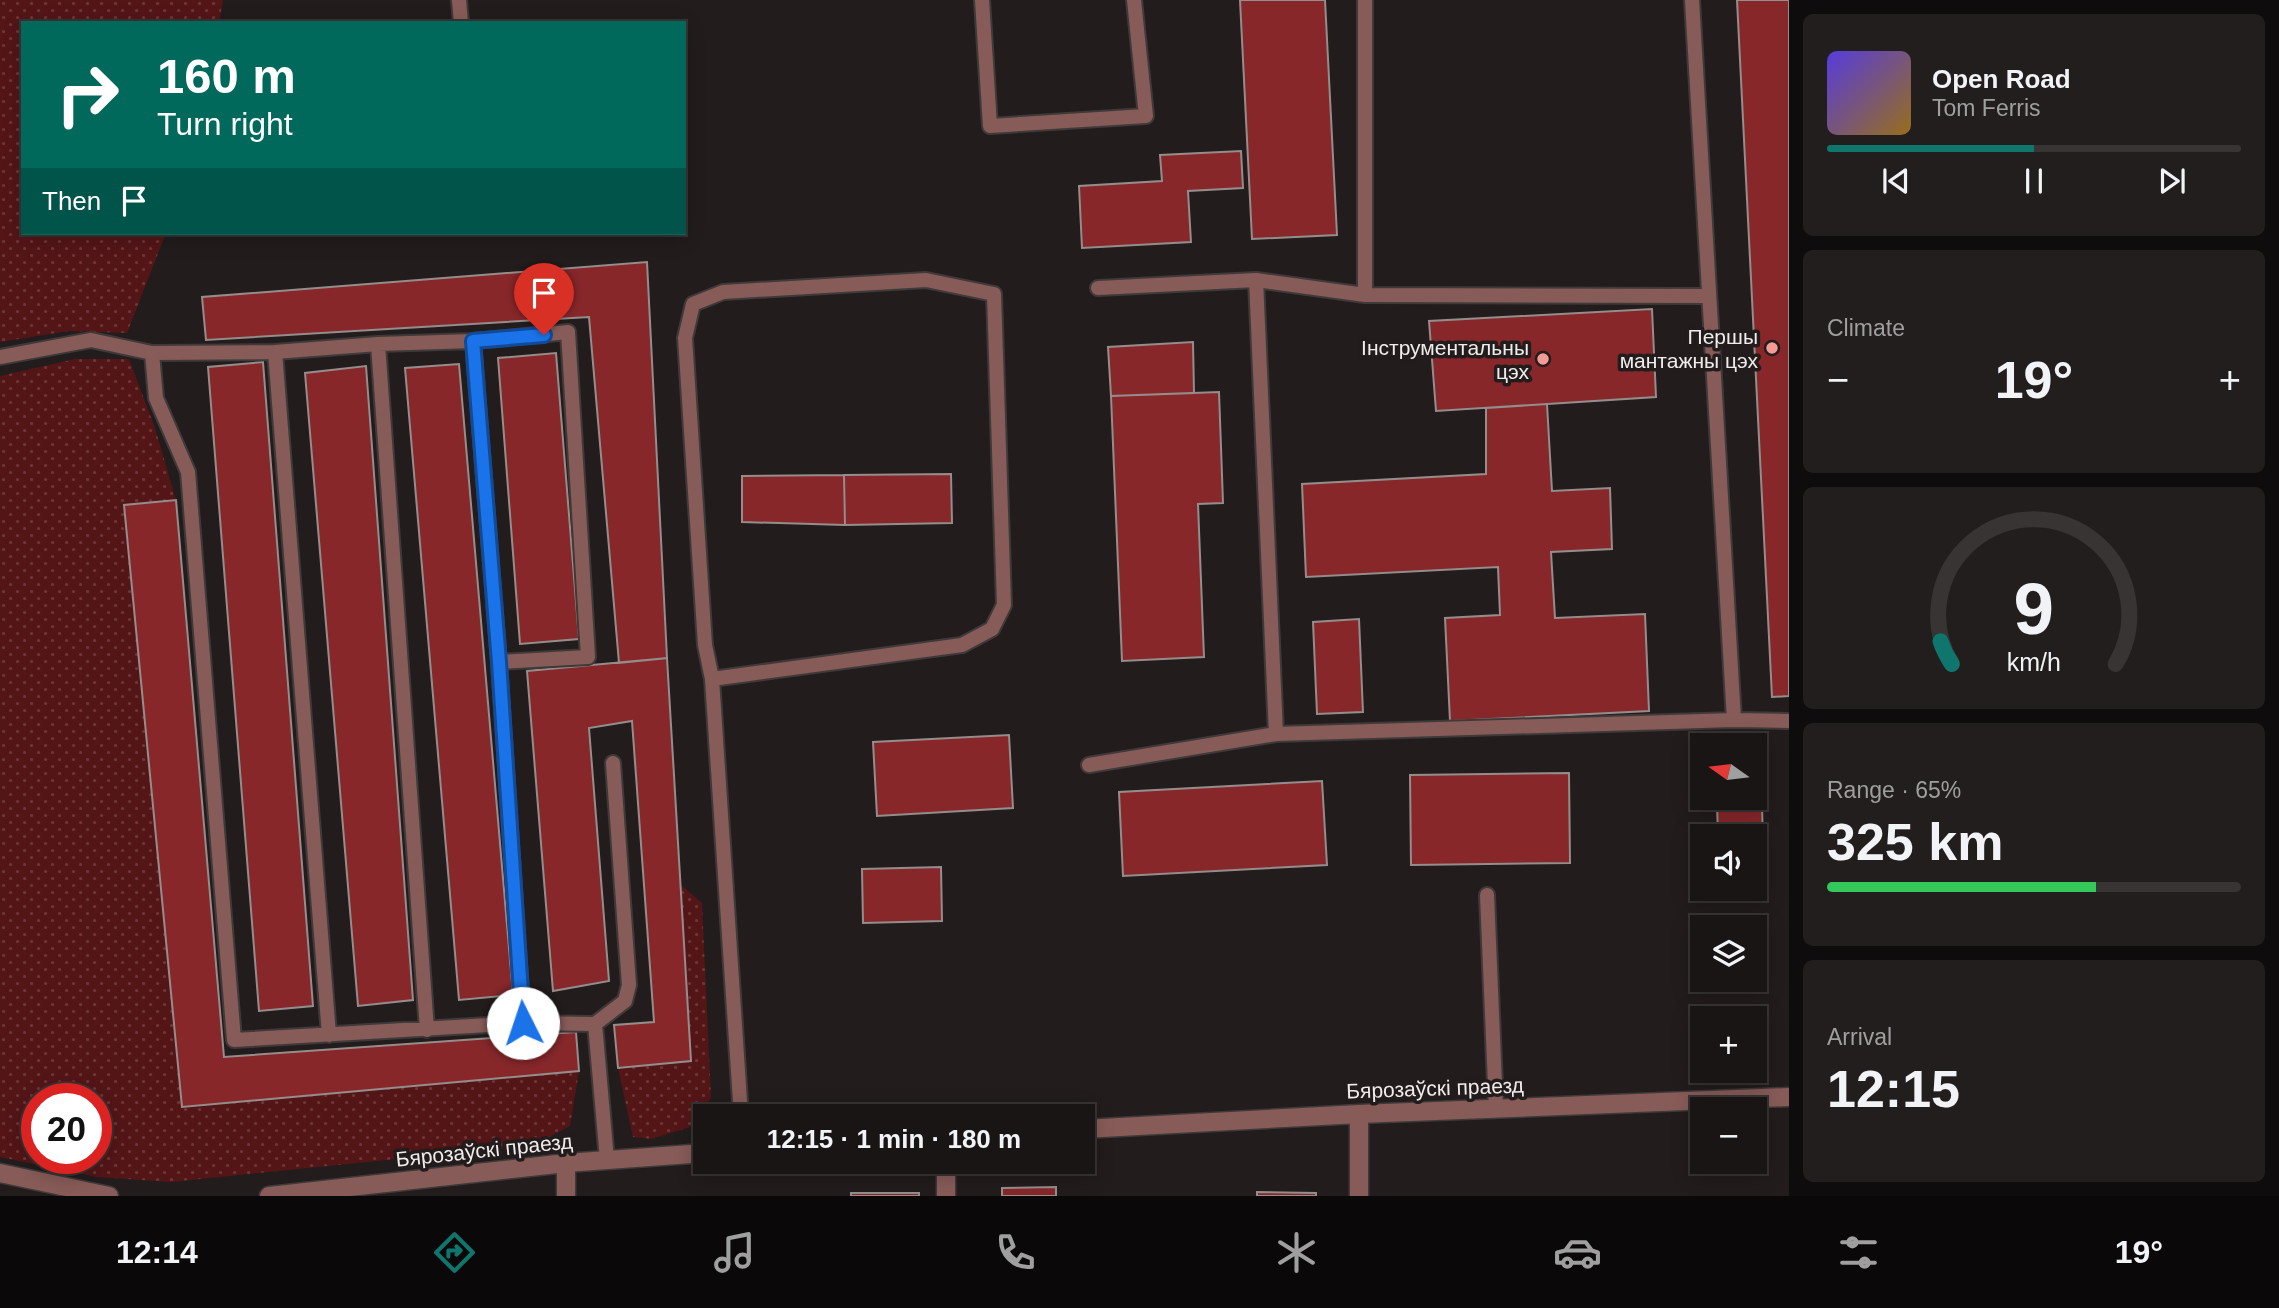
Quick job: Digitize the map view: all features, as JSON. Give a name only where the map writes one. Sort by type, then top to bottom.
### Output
[{"type":"street","name":"Бярозаўскі праезд","points":[[1095,1128],[1359,1114],[1789,1097]]},
{"type":"street","points":[[1359,1114],[1359,1196]]},
{"type":"street","name":"Бярозаўскі праезд","points":[[269,1196],[566,1163],[693,1154]]},
{"type":"street","points":[[566,1163],[566,1196]]},
{"type":"street","points":[[0,1173],[109,1196]]},
{"type":"street","points":[[946,1174],[946,1196]]},
{"type":"lane","points":[[459,0],[461,21]]},
{"type":"lane","points":[[982,0],[990,127],[1146,116],[1134,0]]},
{"type":"lane","points":[[1364,295],[1365,0]]},
{"type":"lane","points":[[1692,0],[1734,720]]},
{"type":"lane","points":[[1256,280],[1276,734]]},
{"type":"lane","points":[[1098,288],[1256,280],[1364,295],[1709,296]]},
{"type":"lane","points":[[712,679],[962,645],[992,629],[1004,605],[994,294],[926,281],[723,292],[693,304],[685,338],[705,645],[712,679],[740,1104]]},
{"type":"lane","points":[[0,357],[92,340],[152,353],[275,352],[378,344],[473,341],[568,332],[588,657],[499,662]]},
{"type":"lane","points":[[473,341],[499,662],[523,1023]]},
{"type":"lane","points":[[378,344],[428,1030]]},
{"type":"lane","points":[[275,352],[329,1035]]},
{"type":"lane","points":[[152,353],[156,398],[188,472],[234,1040],[523,1023],[595,1024],[625,1001],[629,985],[613,763]]},
{"type":"lane","points":[[1088,765],[1276,734],[1734,720],[1789,721]]},
{"type":"lane","points":[[1487,895],[1496,1109]]},
{"type":"lane","points":[[595,1024],[607,1160]]},
{"type":"shaded area","points":[[0,0],[223,0],[219,21],[21,21],[21,235],[165,235],[127,333],[69,331],[0,342]]},
{"type":"shaded area","points":[[75,359],[129,359],[155,428],[176,500],[125,505],[183,1107],[579,1071],[570,1126],[534,1145],[171,1182],[82,1174],[112,1174],[112,1083],[21,1083],[21,1161],[0,1157],[0,376]]},
{"type":"shaded area","points":[[680,884],[702,903],[711,1098],[707,1104],[693,1104],[693,1123],[690,1127],[651,1139],[633,1137],[618,1068],[691,1061]]},
{"type":"building","points":[[1240,0],[1325,0],[1337,235],[1252,239]]},
{"type":"building","name":"Першы мантажны цэх","points":[[1737,0],[1789,0],[1789,696],[1772,697]]},
{"type":"building","points":[[1241,151],[1243,188],[1188,191],[1191,242],[1082,248],[1079,186],[1162,181],[1160,155]]},
{"type":"building","points":[[647,262],[667,658],[619,663],[589,317],[206,340],[202,297]]},
{"type":"building","name":"Інструментальны цэх","points":[[1652,309],[1656,397],[1436,411],[1429,321]]},
{"type":"building","points":[[1193,342],[1194,393],[1111,396],[1108,347]]},
{"type":"building","points":[[556,353],[579,639],[520,644],[498,358]]},
{"type":"building","points":[[263,362],[313,1006],[259,1011],[208,367]]},
{"type":"building","points":[[459,364],[513,995],[459,1000],[405,368]]},
{"type":"building","points":[[366,366],[413,1000],[358,1006],[305,373]]},
{"type":"building","points":[[1219,392],[1223,503],[1198,504],[1204,657],[1122,661],[1111,396]]},
{"type":"building","points":[[1547,404],[1552,491],[1610,488],[1612,549],[1551,552],[1555,618],[1645,614],[1649,711],[1450,721],[1445,618],[1500,615],[1498,567],[1306,577],[1302,484],[1486,474],[1486,408]]},
{"type":"building","points":[[951,474],[952,523],[845,525],[844,475]]},
{"type":"building","points":[[844,475],[845,525],[742,522],[742,476]]},
{"type":"building","points":[[176,500],[224,1057],[576,1032],[579,1071],[182,1107],[124,505]]},
{"type":"building","points":[[1359,619],[1363,712],[1317,714],[1313,622]]},
{"type":"building","points":[[667,658],[691,1061],[618,1068],[614,1025],[654,1022],[632,721],[589,728],[609,981],[553,991],[527,671]]},
{"type":"building","points":[[1009,735],[1013,808],[877,816],[873,742]]},
{"type":"building","points":[[1569,773],[1570,863],[1411,865],[1410,775]]},
{"type":"building","points":[[1322,781],[1327,865],[1123,876],[1119,792]]},
{"type":"building","points":[[1717,810],[1762,810],[1763,824],[1718,824]]},
{"type":"building","points":[[941,867],[942,921],[863,923],[862,869]]},
{"type":"building","points":[[1056,1187],[1056,1196],[1002,1196],[1002,1188]]},
{"type":"building","points":[[1257,1192],[1316,1193],[1316,1196],[1257,1196]]},
{"type":"building","points":[[851,1193],[919,1193],[919,1196],[851,1196]]},
{"type":"place","name":"Першы мантажны цэх","points":[[1772,348]]},
{"type":"place","name":"Інструментальны цэх","points":[[1543,359]]},
{"type":"route","points":[[523,1023],[499,662],[473,341],[544,335]]}]
